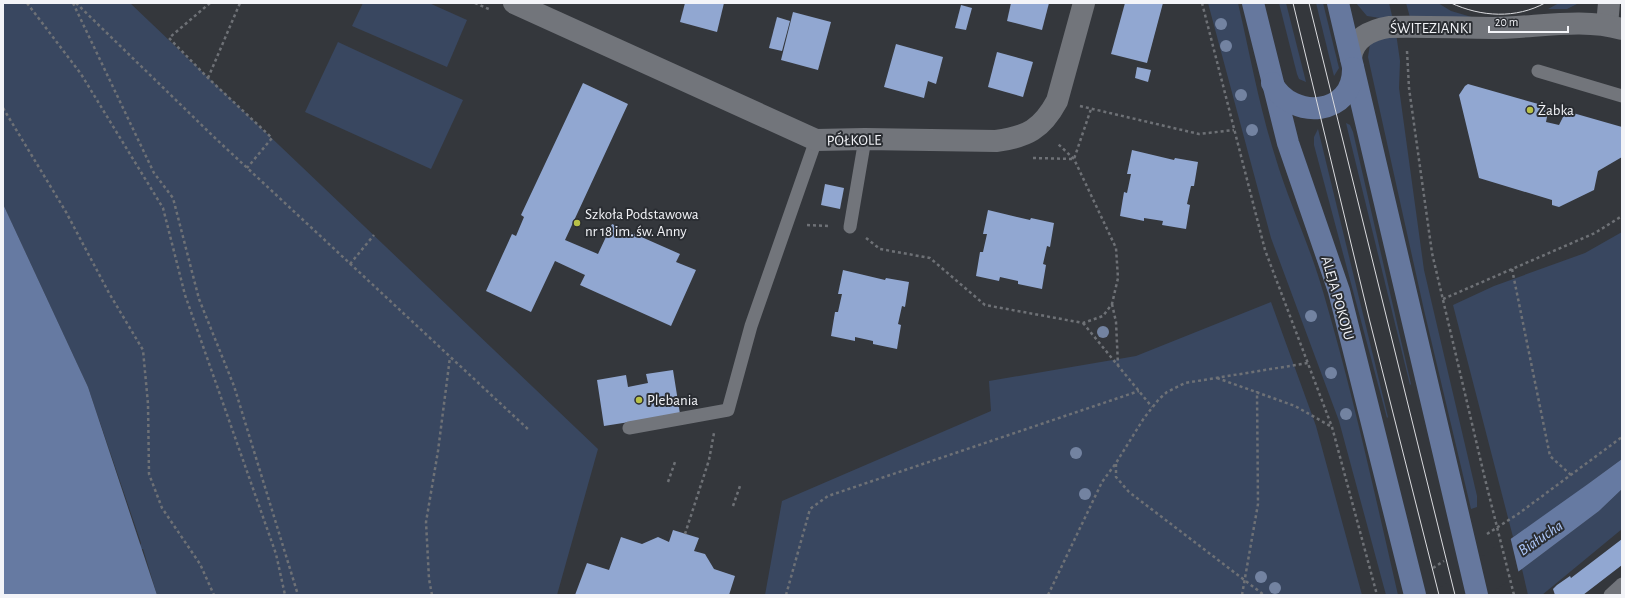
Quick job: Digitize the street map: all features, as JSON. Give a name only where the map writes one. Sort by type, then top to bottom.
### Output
[{"type":"main road","name":"ALEJA POKOJU","points":[[1253,3],[1270,76],[1288,143],[1339,290],[1415,595]]},
{"type":"main road","points":[[1338,3],[1477,595]]},
{"type":"main road","points":[[1270,76],[1276,90],[1287,99],[1307,109],[1319,109],[1334,103],[1344,95],[1351,85],[1352,63]]},
{"type":"street","name":"PÓŁKOLE","points":[[514,3],[816,140],[865,139],[996,141],[1012,139],[1028,134],[1040,125],[1052,110],[1057,101],[1084,3]]},
{"type":"street","points":[[1609,3],[1615,27]]},
{"type":"street","name":"ŚWITEZIANKI","points":[[1352,63],[1353,48],[1362,37],[1372,31],[1389,28],[1615,27]]},
{"type":"lane","points":[[1538,72],[1622,96]]},
{"type":"lane","points":[[850,227],[865,139]]},
{"type":"lane","points":[[629,428],[728,410],[751,326],[816,140]]},
{"type":"lane","points":[[1610,595],[1622,584]]},
{"type":"path","points":[[27,3],[81,74],[163,208],[185,295],[276,554],[286,595]]},
{"type":"path","points":[[74,3],[247,168],[530,431]]},
{"type":"path","points":[[74,3],[154,173],[173,198],[199,299],[234,386],[298,595]]},
{"type":"path","points":[[210,3],[170,38],[208,78],[272,138],[247,168]]},
{"type":"path","points":[[208,78],[240,3]]},
{"type":"path","points":[[1202,3],[1265,250],[1332,427],[1377,595]]},
{"type":"path","points":[[1406,48],[1409,88],[1432,253],[1514,595]]},
{"type":"path","points":[[1057,101],[1199,134],[1234,130]]},
{"type":"path","points":[[3,108],[66,212],[109,293],[142,350],[148,404],[149,474],[162,508],[200,564],[214,595]]},
{"type":"path","points":[[786,224],[850,227],[880,249],[930,258],[985,305],[1083,323],[1103,316],[1112,304],[1118,278],[1116,248],[1074,159],[1040,125]]},
{"type":"path","points":[[1443,299],[1595,233],[1622,216]]},
{"type":"path","points":[[350,264],[374,235]]},
{"type":"path","points":[[1512,269],[1550,456],[1570,475]]},
{"type":"path","points":[[1112,304],[1116,322],[1118,366]]},
{"type":"path","points":[[1083,323],[1152,407]]},
{"type":"path","points":[[432,595],[429,579],[426,522],[438,452],[450,356]]},
{"type":"path","points":[[1048,595],[1102,482],[1152,407],[1159,399],[1176,387],[1185,383],[1308,363]]},
{"type":"path","points":[[1217,378],[1296,406],[1332,427]]},
{"type":"path","points":[[786,595],[810,509],[828,496],[1139,391]]},
{"type":"path","points":[[1242,595],[1258,504],[1257,391]]},
{"type":"path","points":[[1485,535],[1518,514],[1622,437]]},
{"type":"path","points":[[685,534],[709,460]]},
{"type":"path","points":[[668,482],[676,462]]},
{"type":"path","points":[[1116,463],[1116,477],[1129,492],[1264,595]]},
{"type":"path","points":[[733,506],[740,486]]},
{"type":"path","points":[[1431,569],[1451,557]]},
{"type":"shaded area","points":[[3,3],[130,3],[598,449],[557,595],[157,595],[143,549],[139,549],[141,543],[88,387],[3,204]]},
{"type":"shaded area","points":[[363,3],[429,3],[467,20],[447,67],[352,26]]},
{"type":"shaded area","points":[[1208,3],[1238,3],[1269,137],[1287,191],[1319,277],[1335,332],[1398,595],[1386,595],[1339,421],[1271,238]]},
{"type":"shaded area","points":[[1279,3],[1286,3],[1306,82],[1299,79],[1297,74]]},
{"type":"shaded area","points":[[1316,3],[1323,3],[1339,68],[1334,76]]},
{"type":"shaded area","points":[[1356,3],[1389,3],[1393,20],[1367,16]]},
{"type":"shaded area","points":[[1406,3],[1438,3],[1451,11],[1475,18],[1411,21]]},
{"type":"shaded area","points":[[1559,3],[1579,3],[1567,9],[1548,9]]},
{"type":"shaded area","points":[[1396,33],[1400,61],[1399,88],[1424,270],[1477,496],[1477,507],[1471,509],[1424,310],[1368,57],[1370,44]]},
{"type":"shaded area","points":[[338,42],[463,100],[431,169],[305,112]]},
{"type":"shaded area","points":[[1346,123],[1350,125],[1353,132],[1410,385]]},
{"type":"shaded area","points":[[1318,129],[1388,417],[1387,418],[1314,145],[1314,137]]},
{"type":"shaded area","points":[[1622,232],[1622,459],[1557,507],[1513,537],[1453,305],[1494,286],[1585,253]]},
{"type":"shaded area","points":[[1271,302],[1316,426],[1362,595],[765,595],[782,501],[991,411],[989,381],[1136,356]]},
{"type":"shaded area","points":[[1622,489],[1622,529],[1542,595],[1528,595],[1522,569],[1599,511]]},
{"type":"water","points":[[3,204],[88,387],[157,595],[3,595]]},
{"type":"water","name":"Białucha","points":[[1622,459],[1622,489],[1599,511],[1522,569],[1484,595],[1432,595],[1575,493]]},
{"type":"pier","points":[[1510,536],[1519,574],[1488,595],[1430,595]]},
{"type":"building","points":[[685,3],[724,3],[717,32],[680,22]]},
{"type":"building","points":[[1011,3],[1049,3],[1042,30],[1007,21]]},
{"type":"building","points":[[1125,3],[1163,3],[1147,63],[1111,54]]},
{"type":"building","points":[[961,5],[972,8],[966,30],[955,28]]},
{"type":"building","points":[[793,12],[831,22],[818,70],[781,60]]},
{"type":"building","points":[[777,17],[790,21],[782,51],[769,48]]},
{"type":"building","points":[[896,44],[943,57],[936,84],[928,81],[924,98],[884,87]]},
{"type":"building","points":[[997,52],[1033,62],[1023,97],[988,87]]},
{"type":"building","points":[[1137,67],[1151,70],[1148,82],[1135,78]]},
{"type":"building","points":[[583,83],[628,104],[565,240],[598,254],[612,224],[680,254],[676,262],[696,270],[671,326],[580,285],[585,275],[555,261],[531,312],[486,291],[512,234],[516,236],[524,217],[521,215]]},
{"type":"building","points":[[1468,84],[1549,107],[1546,122],[1559,125],[1566,111],[1622,127],[1622,157],[1598,171],[1594,190],[1559,207],[1552,205],[1552,200],[1479,178],[1459,95]]},
{"type":"building","points":[[1132,150],[1174,160],[1175,158],[1198,162],[1194,186],[1191,186],[1187,204],[1190,205],[1186,229],[1162,225],[1163,221],[1144,218],[1144,221],[1120,216],[1124,192],[1127,193],[1131,174],[1127,174]]},
{"type":"building","points":[[825,184],[844,188],[840,209],[821,205]]},
{"type":"building","points":[[988,210],[1030,220],[1031,218],[1054,223],[1050,247],[1047,246],[1043,264],[1046,265],[1042,289],[1018,284],[1018,281],[1000,277],[999,281],[976,276],[980,252],[983,252],[987,234],[983,234]]},
{"type":"building","points":[[843,270],[885,280],[886,278],[909,282],[905,307],[902,306],[898,324],[901,325],[897,349],[873,344],[873,341],[855,337],[855,341],[831,336],[835,312],[838,312],[842,294],[838,294]]},
{"type":"building","name":"Plebania","points":[[673,370],[680,414],[604,426],[597,380],[626,375],[628,387],[648,383],[646,374]]},
{"type":"building","points":[[673,530],[699,538],[694,551],[705,554],[714,569],[735,576],[729,595],[575,595],[587,563],[609,570],[621,537],[642,544],[658,537],[669,542]]},
{"type":"building","points":[[1622,539],[1622,565],[1583,595],[1555,595],[1553,589],[1557,585],[1570,576],[1571,578]]},
{"type":"tram line","points":[[1293,3],[1369,318],[1439,595]]},
{"type":"tram line","points":[[1309,3],[1455,595]]},
{"type":"tram line","points":[[1451,3],[1474,11],[1498,14],[1522,12],[1545,3]]},
{"type":"place","name":"Żabka","points":[[1530,110]]},
{"type":"place","name":"Szkoła Podstawowa nr 18 im. św. Anny","points":[[577,223]]},
{"type":"place","name":"Plebania","points":[[639,400]]}]
